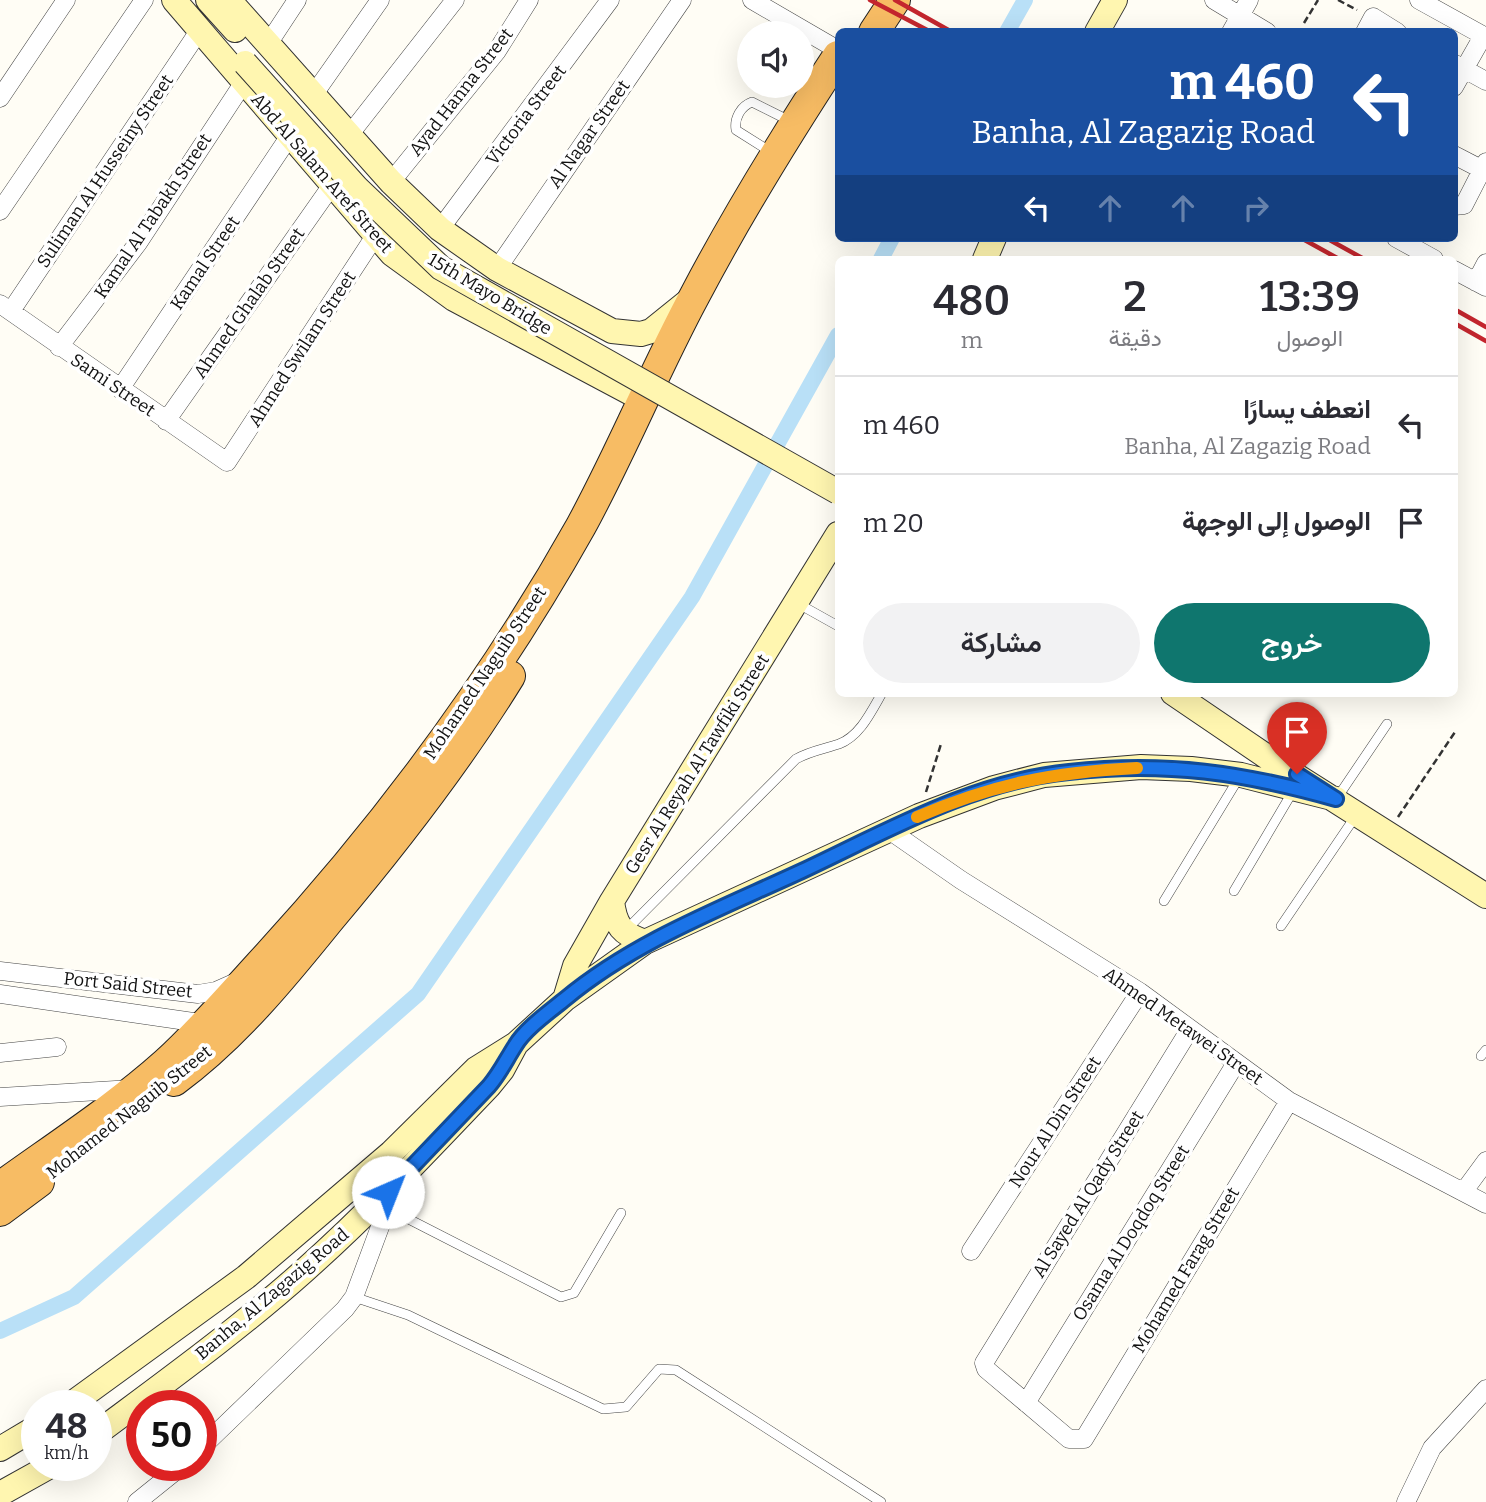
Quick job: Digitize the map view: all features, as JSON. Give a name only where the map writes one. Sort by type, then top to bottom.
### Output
[{"type":"highway","points":[[858,28],[880,8]]},
{"type":"highway","name":"Mohamed Naguib Street","points":[[2,1201],[180,1076],[233,1029],[358,886],[467,721],[564,589],[783,159],[794,123],[835,61]]},
{"type":"highway","name":"Mohamed Naguib Street","points":[[489,690],[580,527],[695,294],[783,159],[835,94]]},
{"type":"highway","name":"Mohamed Naguib Street","points":[[2,1201],[132,1089],[164,1065],[207,1024],[344,870],[467,721]]},
{"type":"main road","points":[[174,0],[199,31]]},
{"type":"main road","name":"15th Mayo Bridge","points":[[208,0],[253,61],[357,188],[441,268],[835,490]]},
{"type":"main road","name":"Abd Al Salam Aref Street","points":[[229,0],[253,61],[289,137],[375,236],[411,270],[454,299],[642,399]]},
{"type":"main road","points":[[1099,28],[1115,0]]},
{"type":"main road","name":"15th Mayo Bridge","points":[[199,31],[207,28],[217,32],[253,61],[435,246],[476,273],[835,473]]},
{"type":"main road","name":"Abd Al Salam Aref Street","points":[[253,61],[314,94],[391,182],[440,229],[497,269],[612,331],[631,334],[651,331],[661,326],[695,294]]},
{"type":"main road","name":"Gesr Al Reyah Al Tawfiki Street","points":[[565,999],[575,966],[612,901],[835,539]]},
{"type":"main road","points":[[1187,697],[1296,781]]},
{"type":"main road","points":[[1188,697],[1268,745],[1296,781]]},
{"type":"main road","points":[[1210,771],[1226,752],[1226,728]]},
{"type":"main road","name":"Banha, Al Zagazig Road","points":[[91,1390],[246,1277],[361,1180],[476,1069],[516,1044],[634,938],[919,816],[994,788],[1044,775],[1141,767],[1210,771],[1296,781],[1336,799],[1486,896]]},
{"type":"main road","points":[[612,901],[617,926],[634,938]]},
{"type":"main road","name":"Banha, Al Zagazig Road","points":[[112,1422],[256,1312],[384,1204],[489,1086],[502,1070],[516,1044]]},
{"type":"main road","points":[[0,1449],[21,1437]]},
{"type":"main road","points":[[0,1494],[23,1481]]},
{"type":"street","points":[[0,98],[66,0]]},
{"type":"street","points":[[0,211],[144,0]]},
{"type":"street","name":"Kamal Al Tabakh Street","points":[[59,347],[138,243],[253,61],[297,0]]},
{"type":"street","points":[[314,94],[380,0]]},
{"type":"street","points":[[350,134],[455,0]]},
{"type":"street","name":"Ayad Hanna Street","points":[[391,182],[497,51],[530,0]]},
{"type":"street","name":"Victoria Street","points":[[440,229],[610,0]]},
{"type":"street","name":"Al Nagar Street","points":[[497,269],[682,0]]},
{"type":"street","points":[[752,0],[835,48]]},
{"type":"street","points":[[1214,0],[1245,8],[1263,28]]},
{"type":"street","points":[[1419,0],[1484,37],[1459,66],[1486,81]]},
{"type":"street","points":[[1233,28],[1245,8]]},
{"type":"street","name":"Suliman Al Husseiny Street","points":[[5,308],[199,31]]},
{"type":"street","name":"Kamal Street","points":[[120,389],[289,137]]},
{"type":"street","points":[[1458,156],[1484,166],[1464,205],[1458,206]]},
{"type":"street","name":"Ahmed Ghalab Street","points":[[166,421],[332,185]]},
{"type":"street","name":"Ahmed Swilam Street","points":[[229,461],[375,236]]},
{"type":"street","points":[[1403,242],[1429,256]]},
{"type":"street","points":[[1458,272],[1481,284],[1486,263]]},
{"type":"street","name":"Sami Street","points":[[5,308],[166,421],[229,461]]},
{"type":"street","name":"Ahmed Metawei Street","points":[[889,830],[961,880],[1140,992],[1289,1101],[1486,1204]]},
{"type":"street","name":"Port Said Street","points":[[0,971],[198,994],[216,992],[252,973]]},
{"type":"street","name":"Nour Al Din Street","points":[[971,1251],[1140,992]]},
{"type":"street","name":"Port Said Street","points":[[0,994],[207,1024]]},
{"type":"street","name":"Al Sayed Al Qady Street","points":[[1026,1404],[986,1369],[985,1360],[1190,1029]]},
{"type":"street","points":[[0,1053],[57,1047]]},
{"type":"street","name":"Osama Al Doqdoq Street","points":[[1026,1404],[1236,1063]]},
{"type":"street","points":[[0,1097],[132,1089]]},
{"type":"street","name":"Mohamed Farag Street","points":[[1026,1404],[1069,1438],[1084,1439],[1289,1101]]},
{"type":"street","points":[[1464,1191],[1486,1161]]},
{"type":"street","points":[[217,1433],[345,1310],[354,1297],[384,1204],[361,1180]]},
{"type":"street","points":[[1406,1502],[1433,1448],[1486,1389]]},
{"type":"street","points":[[137,1502],[163,1481]]},
{"type":"lane","points":[[783,159],[736,130],[735,124],[742,109],[752,102],[794,123]]},
{"type":"lane","points":[[796,602],[835,624]]},
{"type":"lane","points":[[634,938],[796,759],[811,751],[842,743],[855,734],[879,697]]},
{"type":"lane","points":[[1336,799],[1387,724]]},
{"type":"lane","points":[[1164,901],[1241,775]]},
{"type":"lane","points":[[1234,891],[1296,781]]},
{"type":"lane","points":[[1281,926],[1357,812]]},
{"type":"lane","points":[[384,1204],[561,1297],[574,1293],[621,1213]]},
{"type":"lane","points":[[354,1297],[408,1315],[603,1409],[626,1407],[659,1369],[676,1370],[881,1502]]},
{"type":"path","points":[[1304,23],[1318,0]]},
{"type":"path","points":[[1338,0],[1368,25]]},
{"type":"path","points":[[1388,832],[1455,732]]},
{"type":"path","points":[[919,816],[941,744]]},
{"type":"waterway","points":[[1009,28],[1025,0]]},
{"type":"waterway","points":[[883,256],[890,242]]},
{"type":"waterway","points":[[0,1331],[74,1297],[418,994],[692,597],[835,340]]},
{"type":"railway","points":[[870,0],[923,28]]},
{"type":"railway","points":[[895,0],[945,28]]},
{"type":"railway","points":[[1308,242],[1334,256]]},
{"type":"railway","points":[[1333,242],[1359,256]]},
{"type":"railway","points":[[1458,311],[1486,327]]},
{"type":"railway","points":[[1458,325],[1486,341]]},
{"type":"slow traffic","points":[[917,817],[994,788],[1044,775],[1137,768]]},
{"type":"route","points":[[388,1192],[489,1086],[502,1070],[516,1044],[565,999],[601,971],[645,942],[919,816],[994,788],[1044,775],[1141,767],[1241,775],[1336,799],[1297,774]]}]
